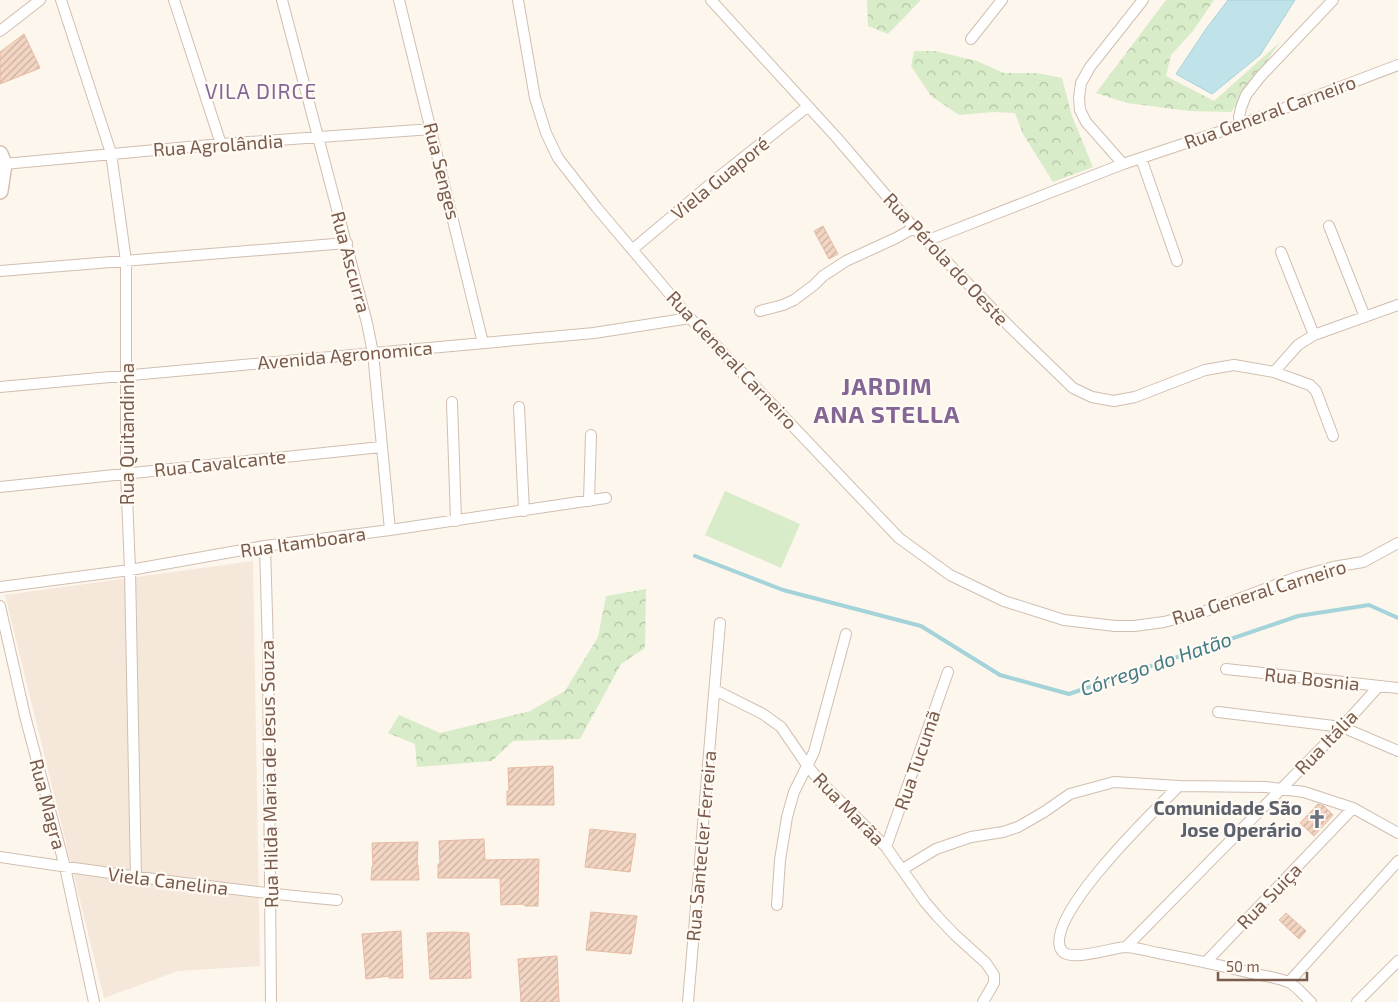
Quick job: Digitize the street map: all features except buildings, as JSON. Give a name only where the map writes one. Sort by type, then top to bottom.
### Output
[{"type":"main road","points":[[0,191],[2,159]]},
{"type":"street","points":[[0,31],[40,0]]},
{"type":"street","name":"Rua Quitandinha","points":[[61,0],[111,153],[126,261],[126,472],[130,570],[136,878]]},
{"type":"street","points":[[174,0],[221,144]]},
{"type":"street","name":"Rua Ascurra","points":[[282,0],[367,323],[373,353],[390,530]]},
{"type":"street","name":"Rua Senges","points":[[399,0],[432,128],[483,343]]},
{"type":"street","name":"Rua General Carneiro","points":[[518,0],[535,98],[546,133],[558,158],[597,208],[690,318],[899,538],[950,575],[1004,601],[1028,609],[1064,620],[1115,626],[1164,622],[1206,611],[1318,570],[1362,562],[1398,543]]},
{"type":"street","name":"Rua Pérola do Oeste","points":[[711,0],[837,138],[926,241],[1073,388],[1092,397],[1114,400],[1135,397],[1205,370],[1234,365],[1274,372],[1310,385],[1318,396],[1334,436]]},
{"type":"street","points":[[971,39],[1002,0]]},
{"type":"street","points":[[1123,164],[1086,122],[1080,110],[1079,98],[1081,83],[1090,68],[1143,0]]},
{"type":"street","points":[[1240,126],[1239,117],[1246,95],[1260,77],[1333,0]]},
{"type":"street","name":"Rua General Carneiro","points":[[926,241],[1123,164],[1240,126],[1398,65]]},
{"type":"street","name":"Viela Guaporé","points":[[632,249],[807,107]]},
{"type":"street","name":"Rua Agrolândia","points":[[2,159],[111,153],[432,128]]},
{"type":"street","points":[[1141,158],[1177,261]]},
{"type":"street","points":[[1329,226],[1366,317]]},
{"type":"street","points":[[760,311],[794,300],[823,276],[846,261],[914,228]]},
{"type":"street","points":[[0,271],[347,244]]},
{"type":"street","points":[[1281,252],[1314,335]]},
{"type":"street","points":[[1274,372],[1298,345],[1314,335],[1398,305]]},
{"type":"street","name":"Avenida Agronomica","points":[[0,387],[594,333],[690,318]]},
{"type":"street","points":[[452,402],[456,521]]},
{"type":"street","points":[[519,407],[524,511]]},
{"type":"street","points":[[590,501],[591,435]]},
{"type":"street","name":"Rua Cavalcante","points":[[0,487],[381,446]]},
{"type":"street","name":"Rua Itamboara","points":[[0,587],[130,570],[265,546],[456,521],[606,498]]},
{"type":"street","name":"Rua Hilda Maria de Jesus Souza","points":[[265,546],[268,648],[271,1002]]},
{"type":"street","name":"Rua Magra","points":[[0,606],[25,716],[65,867],[94,1002]]},
{"type":"street","points":[[715,690],[720,623]]},
{"type":"street","points":[[777,905],[780,860],[787,817],[794,792],[817,742],[846,634]]},
{"type":"street","name":"Rua Bosnia","points":[[1226,669],[1398,688]]},
{"type":"street","name":"Rua Tucumã","points":[[886,847],[948,672]]},
{"type":"street","name":"Rua Itália","points":[[1126,947],[1342,727],[1379,686]]},
{"type":"street","name":"Rua Marãa","points":[[715,690],[773,719],[785,732],[807,765],[824,785],[886,847],[925,902],[992,971],[994,983],[983,1002]]},
{"type":"street","name":"Rua Santecler Ferreira","points":[[688,1002],[715,690]]},
{"type":"street","points":[[1218,712],[1342,727],[1398,751]]},
{"type":"street","points":[[903,869],[936,849],[971,837],[1003,832],[1018,827],[1070,794],[1114,782],[1179,786],[1281,788],[1320,796],[1352,808],[1398,833]]},
{"type":"street","points":[[1179,786],[1119,847],[1093,877],[1075,903],[1062,930],[1060,942],[1063,952],[1069,955],[1126,947],[1206,962],[1289,982],[1311,1002]]},
{"type":"street","name":"Rua Suiça","points":[[1206,962],[1352,808]]},
{"type":"street","name":"Viela Canelina","points":[[0,857],[136,878],[337,900]]},
{"type":"street","points":[[1289,982],[1398,861]]},
{"type":"street","points":[[1357,1002],[1398,961]]},
{"type":"shaded area","points":[[253,561],[260,966],[178,971],[104,998],[5,595]]},
{"type":"green space","points":[[867,0],[921,0],[888,34],[868,26]]},
{"type":"green space","points":[[1166,0],[1214,0],[1193,31],[1171,55],[1166,76],[1214,101],[1280,42],[1231,112],[1189,111],[1127,103],[1096,93]]},
{"type":"green space","points":[[914,51],[935,51],[977,61],[1004,73],[1037,73],[1062,78],[1072,116],[1093,167],[1053,182],[1023,134],[1015,113],[993,112],[959,115],[931,96],[911,66]]},
{"type":"green space","points":[[725,491],[800,524],[781,568],[705,535]]},
{"type":"green space","points":[[646,589],[645,648],[621,664],[580,739],[513,741],[492,761],[417,767],[415,744],[388,733],[399,715],[440,733],[530,711],[565,691],[598,637],[606,596]]},
{"type":"water","points":[[1228,0],[1295,0],[1260,55],[1212,94],[1176,74]]},
{"type":"waterway","name":"Córrego do Hatão","points":[[695,556],[783,590],[921,626],[1000,675],[1069,694],[1298,616],[1369,605],[1398,618]]},
{"type":"place","name":"Comunidade São Jose Operário","points":[[1317,819]]},
{"type":"district","name":"VILA DIRCE","points":[[261,92]]},
{"type":"district","name":"JARDIM ANA STELLA","points":[[887,401]]}]
